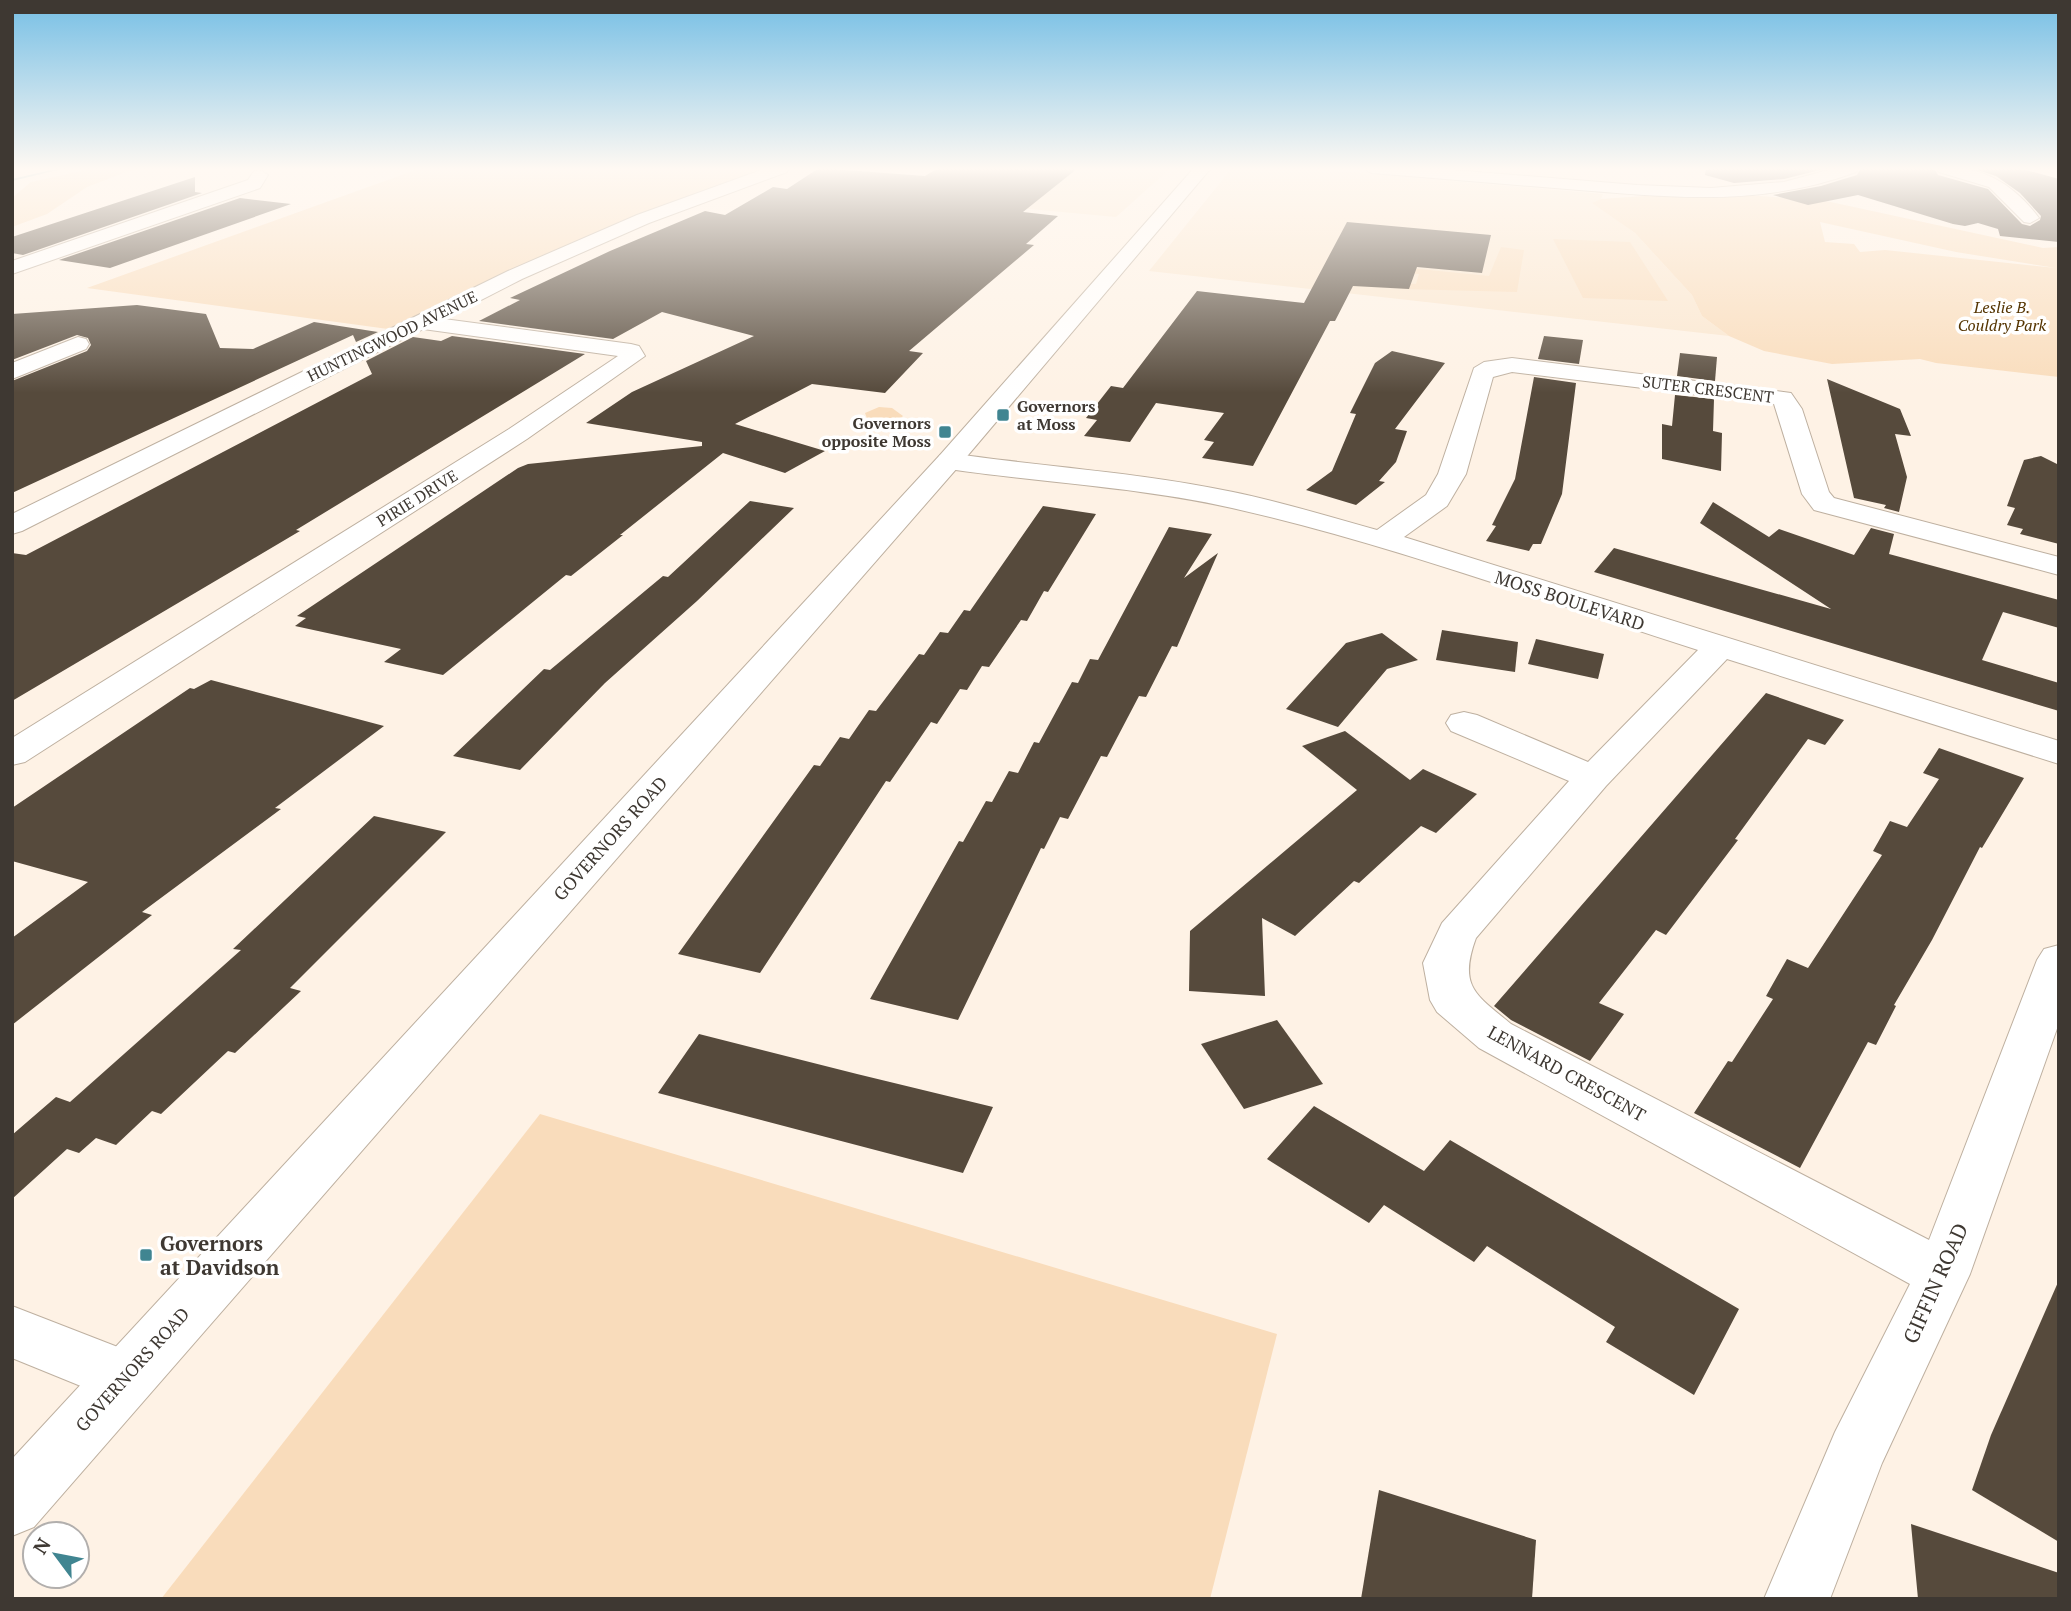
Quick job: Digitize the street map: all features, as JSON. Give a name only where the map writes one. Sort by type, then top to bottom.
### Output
[{"type":"street","points":[[12,268],[84,243]]},
{"type":"street","name":"HUNTINGWOOD AVENUE","points":[[12,525],[418,322],[587,243]]},
{"type":"street","name":"GOVERNORS ROAD","points":[[12,1505],[954,454],[1137,243]]},
{"type":"street","name":"PIRIE DRIVE","points":[[12,754],[518,434],[633,356],[631,351],[418,322]]},
{"type":"street","points":[[12,372],[78,344]]},
{"type":"street","name":"SUTER CRESCENT","points":[[1382,540],[1437,500],[1452,474],[1482,373],[1492,367],[1512,365],[1782,398],[1790,409],[1816,494],[1824,504],[2059,566]]},
{"type":"street","name":"MOSS BOULEVARD","points":[[954,454],[1036,474],[1075,475],[1233,500],[1382,540],[2059,753]]},
{"type":"street","name":"LENNARD CRESCENT","points":[[1719,648],[1593,778],[1457,933],[1445,963],[1453,1000],[1495,1036],[1943,1274]]},
{"type":"street","points":[[1464,723],[1593,778]]},
{"type":"street","name":"GIFFIN ROAD","points":[[1797,1599],[1856,1453],[1943,1274],[2059,960]]},
{"type":"street","points":[[12,1332],[125,1377]]},
{"type":"shaded area","points":[[1171,243],[1644,243],[1692,295],[1702,316],[1729,336],[1149,271]]},
{"type":"green space","points":[[212,243],[577,243],[388,329],[87,288]]},
{"type":"green space","points":[[1555,243],[1631,243],[1668,301],[1583,298]]},
{"type":"green space","name":"Leslie B. Couldry Park","points":[[1644,243],[1842,243],[1854,244],[1860,252],[1885,250],[2056,268],[1916,243],[2021,243],[2043,248],[2059,247],[2059,377],[1920,359],[1832,364],[1764,351],[1729,336],[1702,316],[1692,295]]},
{"type":"green space","points":[[1501,247],[1524,250],[1517,292],[1402,289],[1403,283],[1416,284],[1419,274],[1408,273],[1409,268],[1489,276]]},
{"type":"green space","points":[[879,407],[892,408],[903,416],[891,423],[868,421],[865,413]]},
{"type":"green space","points":[[540,1114],[1277,1334],[1210,1599],[161,1599]]},
{"type":"building","points":[[12,243],[57,243],[23,255],[12,253]]},
{"type":"building","points":[[108,243],[180,243],[110,268],[59,260]]},
{"type":"building","points":[[629,243],[1034,245],[909,351],[923,353],[885,393],[812,384],[735,424],[825,451],[785,473],[723,453],[620,535],[623,535],[571,576],[566,575],[443,675],[384,662],[401,649],[295,626],[306,618],[297,616],[518,468],[528,464],[702,446],[702,442],[586,423],[632,392],[754,336],[662,312],[613,339],[479,321],[520,300],[510,298]]},
{"type":"building","points":[[1336,243],[1489,243],[1482,273],[1417,267],[1409,289],[1353,286],[1335,321],[1330,321],[1253,466],[1202,458],[1214,442],[1204,440],[1224,413],[1156,403],[1130,442],[1084,436],[1097,420],[1086,418],[1111,386],[1123,388],[1197,291],[1304,303]]},
{"type":"building","points":[[137,305],[206,314],[220,348],[253,349],[314,322],[378,332],[356,342],[353,335],[12,493],[12,381],[87,351],[91,345],[88,338],[77,335],[12,360],[12,314]]},
{"type":"building","points":[[452,336],[585,354],[296,530],[300,531],[12,701],[12,553],[26,555],[372,374],[366,361],[413,337],[441,341]]},
{"type":"building","points":[[1544,336],[1583,340],[1579,364],[1538,359]]},
{"type":"building","points":[[1392,351],[1445,363],[1395,429],[1407,431],[1396,462],[1379,481],[1385,482],[1356,505],[1306,490],[1332,471],[1356,414],[1350,413],[1375,363]]},
{"type":"building","points":[[1680,353],[1717,357],[1715,381],[1677,376]]},
{"type":"building","points":[[1534,377],[1576,383],[1562,494],[1541,544],[1533,544],[1529,551],[1486,541],[1496,526],[1492,525],[1515,479]]},
{"type":"building","points":[[1827,379],[1900,409],[1911,436],[1895,434],[1907,477],[1899,512],[1884,508],[1886,505],[1854,498]]},
{"type":"building","points":[[1675,395],[1714,399],[1713,431],[1722,433],[1721,471],[1662,459],[1662,424],[1672,426]]},
{"type":"building","points":[[2041,456],[2059,465],[2059,544],[2020,534],[2023,529],[2007,525],[2015,508],[2007,506],[2024,460]]},
{"type":"building","points":[[750,501],[794,508],[697,601],[605,683],[520,770],[453,756],[544,669],[550,670],[663,576],[668,577]]},
{"type":"building","points":[[1713,502],[1769,537],[1779,529],[1854,555],[1871,528],[1894,534],[1889,554],[2059,600],[2059,628],[2003,612],[1982,660],[2059,683],[2059,711],[1594,572],[1614,548],[1831,609],[1700,523]]},
{"type":"building","points":[[1043,506],[1096,514],[1027,621],[1021,620],[989,667],[982,666],[967,690],[960,689],[937,724],[931,722],[890,782],[886,781],[760,973],[678,954],[814,765],[820,766],[840,737],[849,739],[869,710],[876,711],[919,654],[924,655],[940,632],[948,633],[964,610],[970,611]]},
{"type":"building","points":[[1169,527],[1212,534],[1184,578],[1218,553],[1177,647],[1172,646],[1146,697],[1139,696],[1107,757],[1101,756],[1068,819],[1060,817],[1044,849],[1041,848],[958,1020],[870,999],[959,841],[963,842],[986,801],[992,802],[1009,771],[1018,773],[1034,742],[1039,743],[1072,682],[1078,683],[1090,659],[1098,660]]},
{"type":"building","points":[[1442,630],[1518,642],[1515,672],[1436,660]]},
{"type":"building","points":[[1382,633],[1418,660],[1387,669],[1338,727],[1286,709],[1346,643]]},
{"type":"building","points":[[1536,639],[1604,654],[1598,679],[1528,664]]},
{"type":"building","points":[[211,680],[384,726],[275,808],[281,809],[142,912],[152,915],[12,1025],[12,938],[88,882],[12,861],[12,808],[190,688],[194,689]]},
{"type":"building","points":[[1766,693],[1844,720],[1825,745],[1808,739],[1735,839],[1738,840],[1666,935],[1656,930],[1599,1003],[1624,1014],[1590,1061],[1511,1020],[1494,1006]]},
{"type":"building","points":[[1345,731],[1410,780],[1423,769],[1477,794],[1436,833],[1421,826],[1359,883],[1354,881],[1295,936],[1262,918],[1265,996],[1189,991],[1190,931],[1357,790],[1302,746]]},
{"type":"building","points":[[1939,748],[2024,778],[1982,848],[1980,847],[1932,940],[1894,1005],[1896,1006],[1876,1045],[1868,1042],[1800,1168],[1694,1113],[1728,1061],[1732,1062],[1773,999],[1766,996],[1787,959],[1808,968],[1882,855],[1873,851],[1890,821],[1907,827],[1939,779],[1923,773]]},
{"type":"building","points":[[374,816],[446,832],[290,988],[301,991],[235,1053],[228,1051],[161,1114],[152,1111],[116,1145],[96,1138],[79,1153],[67,1149],[12,1199],[12,1135],[56,1097],[70,1102],[241,950],[233,949]]},
{"type":"building","points":[[1277,1020],[1323,1084],[1244,1109],[1201,1044]]},
{"type":"building","points":[[699,1034],[993,1107],[963,1173],[658,1093]]},
{"type":"building","points":[[1314,1106],[1424,1171],[1450,1140],[1739,1309],[1694,1395],[1606,1342],[1615,1327],[1487,1246],[1474,1262],[1384,1205],[1369,1223],[1267,1159]]},
{"type":"building","points":[[2059,1280],[2059,1542],[1972,1490],[1991,1435]]},
{"type":"building","points":[[1379,1490],[1536,1540],[1532,1599],[1361,1599]]},
{"type":"building","points":[[1911,1524],[2059,1573],[2059,1599],[1918,1599]]},
{"type":"place","name":"Governors at Moss","points":[[1003,415]]},
{"type":"place","name":"Governors opposite Moss","points":[[945,432]]},
{"type":"place","name":"Governors at Davidson","points":[[146,1255]]}]
